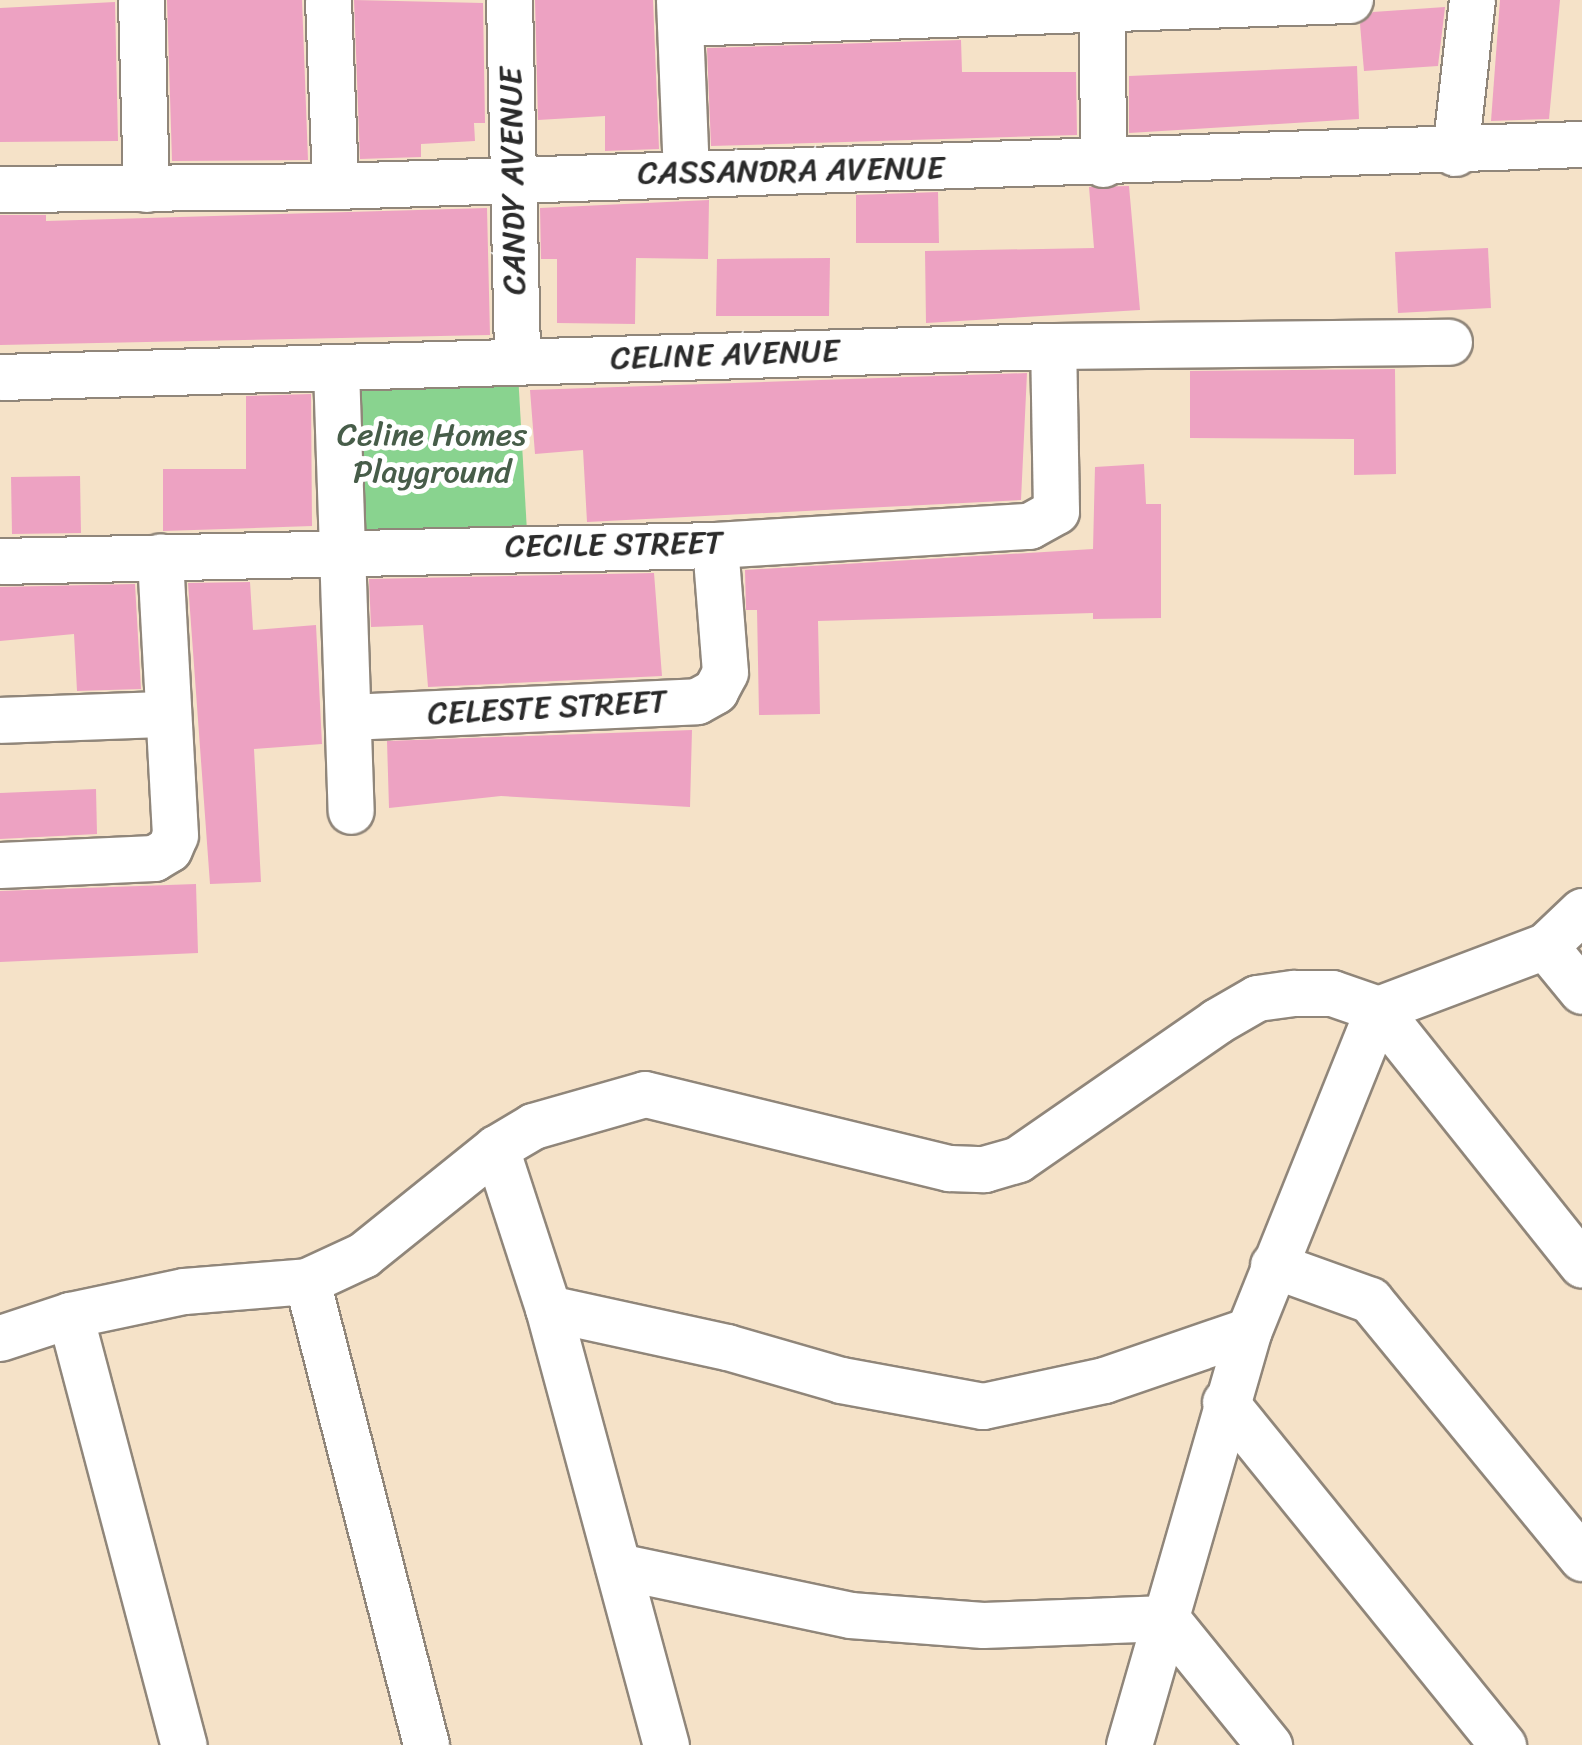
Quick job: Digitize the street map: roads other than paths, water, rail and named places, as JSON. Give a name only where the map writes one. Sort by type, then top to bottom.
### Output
[{"type":"street","points":[[141,0],[146,189]]},
{"type":"street","points":[[328,0],[334,186]]},
{"type":"street","name":"CANDY AVENUE","points":[[510,0],[517,361]]},
{"type":"street","points":[[686,173],[679,12],[1350,0]]},
{"type":"street","points":[[1455,152],[1472,0]]},
{"type":"street","points":[[1102,4],[1103,164]]},
{"type":"street","name":"CASSANDRA AVENUE","points":[[0,189],[334,186],[1103,164],[1582,144]]},
{"type":"street","name":"CELINE AVENUE","points":[[0,378],[1053,346],[1449,342]]},
{"type":"street","name":"CECILE STREET","points":[[0,560],[338,548],[715,545],[1046,522],[1056,511],[1053,346]]},
{"type":"street","points":[[336,369],[338,548],[351,811]]},
{"type":"street","name":"CELESTE STREET","points":[[348,718],[697,701],[715,691],[725,672],[715,545]]},
{"type":"street","points":[[0,865],[154,858],[168,849],[175,834],[160,556]]},
{"type":"street","points":[[0,720],[166,714]]},
{"type":"street","points":[[1128,1745],[1249,1330],[1378,1009],[1545,946],[1582,911]]},
{"type":"street","points":[[1545,946],[1582,991]]},
{"type":"street","points":[[0,1338],[70,1315],[184,1292],[307,1282],[363,1255],[496,1148],[534,1126],[645,1094],[949,1168],[984,1169],[1018,1159],[1258,998],[1332,992],[1378,1009],[1582,1265]]},
{"type":"street","points":[[496,1148],[548,1308],[666,1745]]},
{"type":"street","points":[[1273,1265],[1370,1300],[1582,1558]]},
{"type":"street","points":[[307,1282],[426,1745]]},
{"type":"street","points":[[548,1308],[727,1346],[841,1380],[984,1406],[1104,1380],[1249,1330]]},
{"type":"street","points":[[70,1315],[184,1745]]},
{"type":"street","points":[[1225,1402],[1502,1745]]},
{"type":"street","points":[[618,1566],[850,1615],[983,1625],[1166,1618]]},
{"type":"street","points":[[1166,1618],[1269,1745]]},
{"type":"park label","name":"Celine Homes Playground","points":[[432,454]]}]
